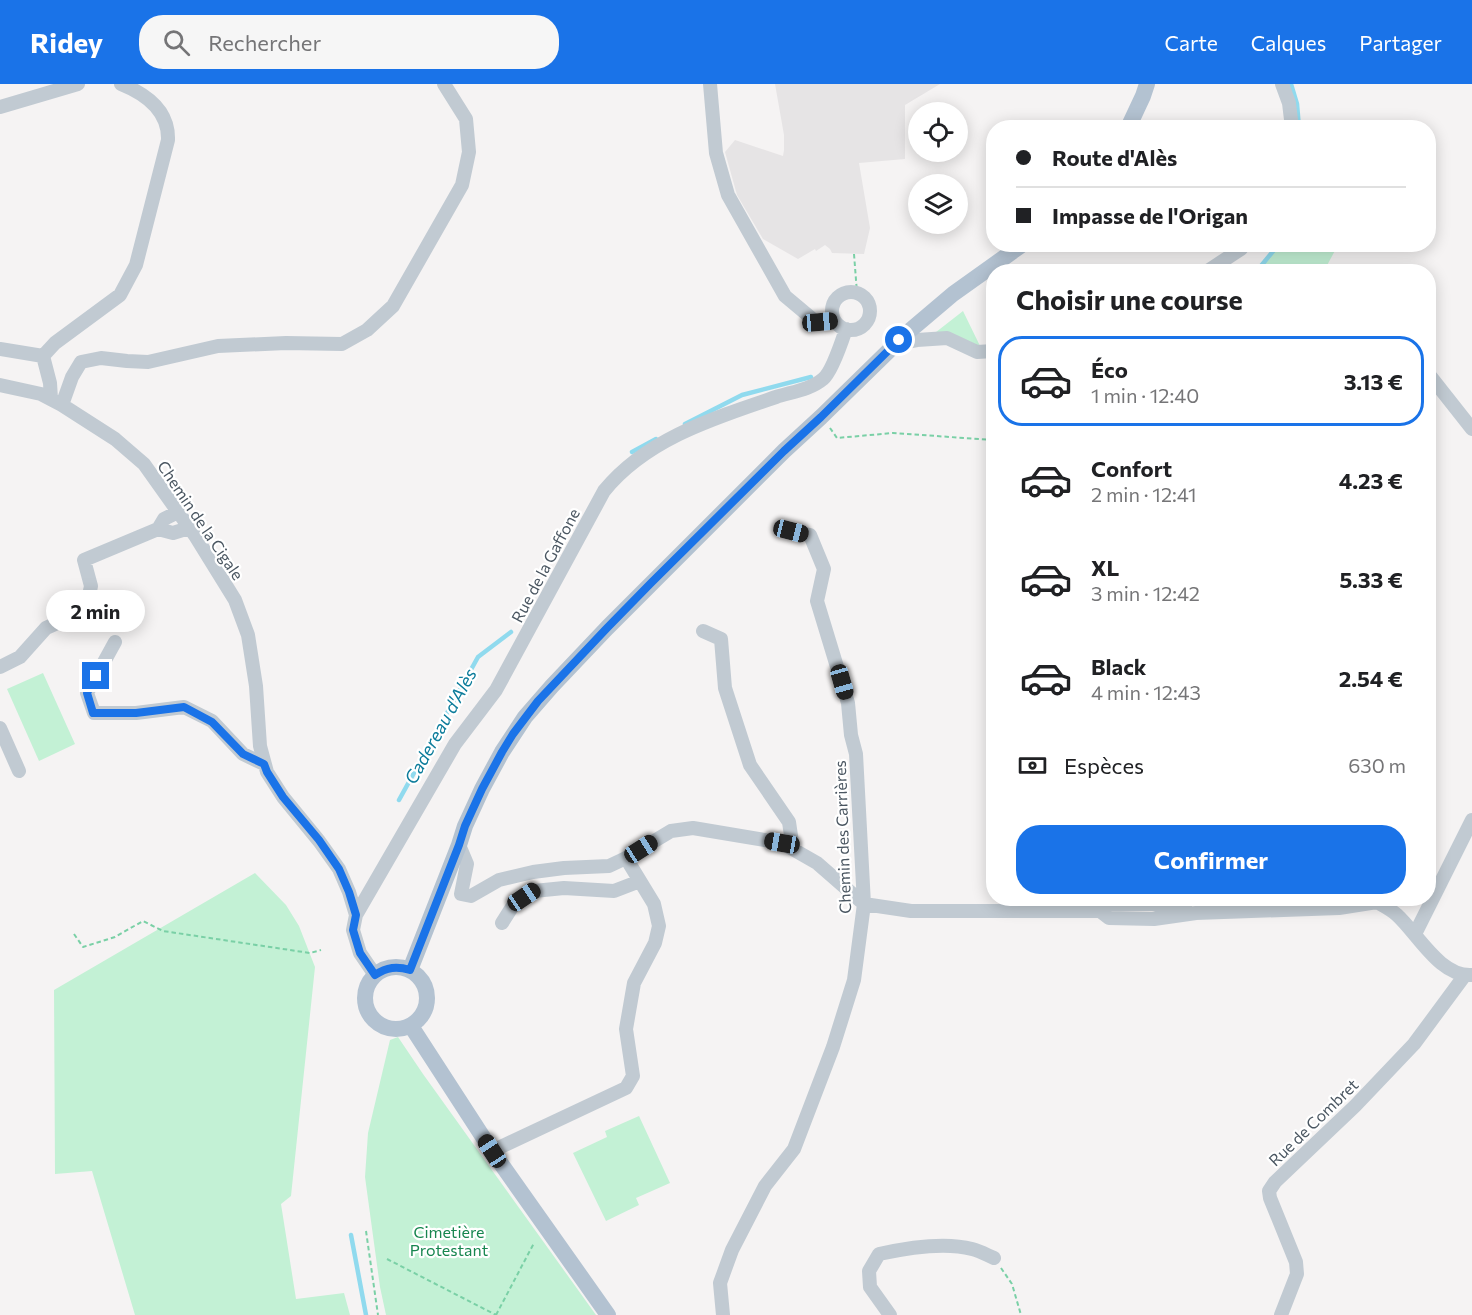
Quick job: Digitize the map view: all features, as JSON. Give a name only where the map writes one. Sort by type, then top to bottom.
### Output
[{"type":"main road","points":[[1132,120],[1147,84]]},
{"type":"main road","points":[[995,264],[1012,252]]},
{"type":"main road","points":[[410,970],[477,798],[502,752],[538,701],[607,628],[784,451],[907,333],[953,294],[986,270]]},
{"type":"main road","points":[[401,968],[410,970],[424,984],[427,993],[425,1012],[411,1026],[403,1029],[385,1028],[377,1023],[366,1007],[366,989],[375,975],[383,970],[401,968]]},
{"type":"main road","points":[[411,1026],[492,1151],[608,1315]]},
{"type":"street","points":[[0,107],[78,84]]},
{"type":"street","points":[[43,356],[54,343],[120,295],[136,265],[168,140],[168,128],[159,108],[133,89],[121,84]]},
{"type":"street","points":[[57,402],[81,362],[101,358],[148,362],[218,346],[286,343],[342,344],[367,330],[393,306],[462,185],[469,152],[466,119],[444,84]]},
{"type":"street","points":[[710,84],[716,153],[728,195],[785,296],[816,322],[834,321]]},
{"type":"street","points":[[1282,84],[1289,103],[1291,120]]},
{"type":"street","points":[[1218,264],[1236,252]]},
{"type":"street","points":[[845,293],[856,293],[862,295],[869,304],[869,316],[867,321],[858,328],[846,329],[834,321],[832,310],[836,299],[845,293]]},
{"type":"street","name":"Rue de la Gaffone","points":[[356,915],[455,744],[496,690],[604,491],[615,477],[633,461],[666,440],[777,396],[814,386],[825,378],[846,329]]},
{"type":"street","points":[[896,344],[947,338],[977,352],[986,351]]},
{"type":"street","points":[[0,349],[43,356]]},
{"type":"street","points":[[43,356],[57,402]]},
{"type":"street","points":[[1436,383],[1472,429]]},
{"type":"street","name":"Chemin de la Cigale","points":[[0,385],[41,393],[115,439],[144,464],[196,537],[235,600],[248,635],[256,686],[260,746],[267,772],[283,797],[319,840],[339,869],[356,915],[353,930],[360,953],[375,975]]},
{"type":"street","points":[[0,667],[20,657],[46,628],[86,610],[91,586],[84,560],[158,529],[164,519],[178,512]]},
{"type":"street","points":[[158,529],[173,533],[189,528]]},
{"type":"street","name":"Chemin des Carrières","points":[[723,1315],[720,1283],[732,1250],[765,1186],[794,1149],[833,1047],[854,980],[864,904],[856,754],[851,735],[848,703],[817,601],[824,568],[810,535],[791,531]]},
{"type":"street","points":[[703,631],[721,639],[725,688],[750,765],[789,822],[794,849]]},
{"type":"street","points":[[115,642],[87,693],[93,713],[136,713],[184,707],[212,722],[243,754],[264,764]]},
{"type":"street","points":[[0,728],[19,771]]},
{"type":"street","points":[[1436,892],[1472,820]]},
{"type":"street","points":[[459,845],[467,864],[461,894],[471,896],[499,880],[522,874],[564,868],[609,866],[671,831],[693,828],[782,843],[817,863],[864,904],[911,911],[1094,907]]},
{"type":"street","points":[[492,1151],[626,1088],[633,1076],[626,1029],[634,983],[655,943],[659,927],[654,904],[626,858]]},
{"type":"street","points":[[502,923],[514,904],[534,891],[564,888],[614,891],[640,881]]},
{"type":"street","points":[[1165,906],[1196,913],[1296,906]]},
{"type":"street","points":[[1383,906],[1396,914],[1444,967],[1468,975]]},
{"type":"street","points":[[1415,934],[1429,906]]},
{"type":"street","name":"Rue de Combret","points":[[1281,1315],[1297,1274],[1296,1262],[1269,1191],[1275,1182],[1355,1106],[1414,1044],[1468,975]]},
{"type":"street","points":[[890,1315],[870,1287],[869,1271],[879,1254],[901,1249],[955,1246],[975,1249],[994,1258]]},
{"type":"path","points":[[854,254],[856,293]]},
{"type":"path","points":[[821,417],[837,438],[893,433],[986,440]]},
{"type":"path","points":[[74,934],[84,947],[115,938],[143,921],[163,931],[310,953],[321,950]]},
{"type":"path","points":[[366,1232],[378,1315]]},
{"type":"path","points":[[387,1259],[496,1315],[534,1243]]},
{"type":"path","points":[[994,1258],[1012,1284],[1020,1315]]},
{"type":"shaded area","points":[[775,84],[940,84],[905,105],[905,159],[859,163],[870,228],[864,254],[832,253],[825,245],[798,259],[763,239],[737,195],[725,152],[735,140],[783,156],[784,135]]},
{"type":"green space","points":[[1271,252],[1334,252],[1328,264],[1264,264]]},
{"type":"green space","points":[[963,311],[981,348],[931,336]]},
{"type":"green space","points":[[43,673],[75,744],[39,761],[7,689]]},
{"type":"green space","points":[[255,873],[286,905],[299,926],[315,967],[291,1196],[281,1204],[296,1299],[344,1293],[350,1315],[135,1315],[92,1171],[55,1174],[54,990]]},
{"type":"green space","name":"Cimetière Protestant","points":[[398,1037],[596,1315],[386,1315],[365,1177],[368,1133],[390,1040]]},
{"type":"green space","points":[[639,1116],[670,1183],[636,1198],[639,1205],[606,1221],[573,1153],[607,1137],[605,1131]]},
{"type":"waterway","name":"Cadereau d'Alès","points":[[1291,84],[1297,104],[1298,120]]},
{"type":"waterway","name":"Cadereau d'Alès","points":[[1263,264],[1272,252]]},
{"type":"waterway","name":"Cadereau d'Alès","points":[[685,424],[742,395],[811,377]]},
{"type":"waterway","name":"Cadereau d'Alès","points":[[632,452],[656,439]]},
{"type":"waterway","name":"Cadereau d'Alès","points":[[399,800],[478,657],[511,632]]},
{"type":"waterway","name":"Cadereau d'Alès","points":[[351,1235],[366,1315]]},
{"type":"route","points":[[96,676],[87,693],[93,713],[136,713],[184,707],[212,722],[243,754],[264,764],[283,797],[319,840],[339,869],[356,915],[353,930],[360,953],[375,975],[392,968],[410,970],[465,826],[502,752],[525,717],[607,628],[899,340]]}]
